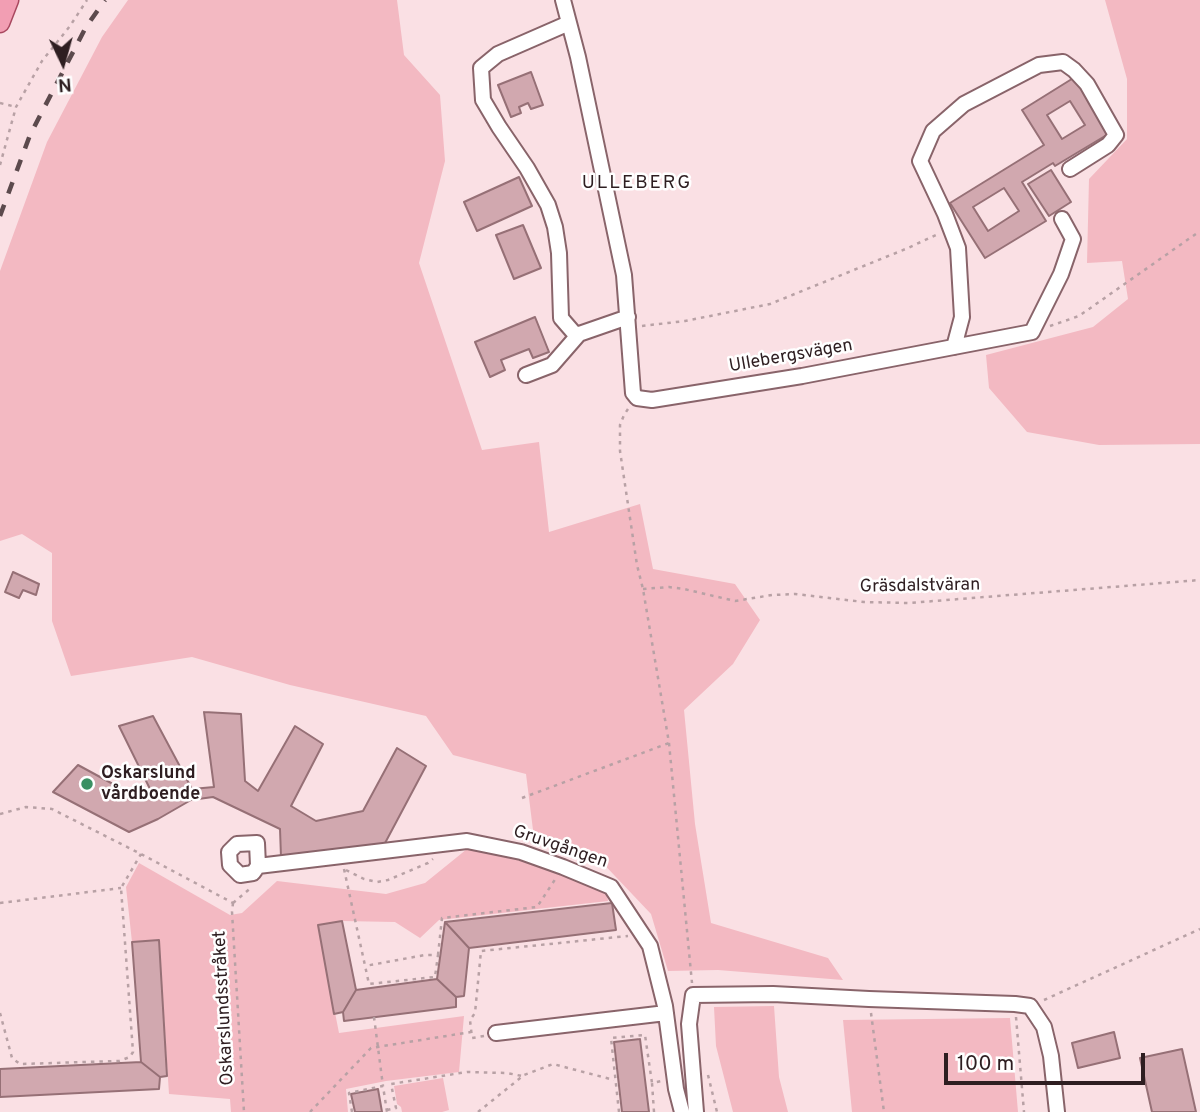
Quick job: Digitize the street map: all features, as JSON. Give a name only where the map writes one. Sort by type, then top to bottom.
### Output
[{"type":"main road","points":[[0,23],[9,0]]},
{"type":"street","points":[[563,0],[578,57],[624,275],[633,393],[637,398]]},
{"type":"street","points":[[569,23],[498,54],[481,68],[483,100],[548,205],[559,253],[561,318],[574,333],[579,334],[628,322]]},
{"type":"street","points":[[954,347],[962,317],[958,248],[920,161],[933,131],[964,104],[1039,65],[1063,62],[1087,84],[1116,135],[1108,145],[1070,169]]},
{"type":"street","points":[[1031,331],[1061,274],[1073,239],[1062,219]]},
{"type":"street","name":"Ullebergsvägen","points":[[637,398],[652,400],[693,394],[1031,331]]},
{"type":"street","points":[[526,375],[552,365],[579,334]]},
{"type":"street","name":"Gruvgången","points":[[258,866],[467,841],[521,852],[611,887],[650,946],[666,1013],[682,1112]]},
{"type":"street","points":[[696,1112],[689,1024],[693,995],[773,994],[1030,1006],[1044,1027],[1051,1056],[1057,1112]]},
{"type":"street","points":[[496,1033],[666,1013]]},
{"type":"path","points":[[0,165],[16,107],[42,61],[87,0]]},
{"type":"path","points":[[0,103],[16,107]]},
{"type":"path","points":[[628,322],[685,321],[770,304],[950,228]]},
{"type":"path","points":[[1031,331],[1079,316],[1200,231]]},
{"type":"path","points":[[637,398],[624,415],[619,436],[636,565],[643,589],[669,743],[693,995]]},
{"type":"path","name":"Gräsdalstväran","points":[[643,589],[677,587],[735,601],[795,594],[864,602],[909,603],[1200,579]]},
{"type":"path","points":[[522,798],[669,743]]},
{"type":"path","points":[[0,814],[26,807],[52,809],[233,903],[253,887]]},
{"type":"path","points":[[442,843],[437,855],[428,863],[388,880],[377,882],[364,879],[344,869],[369,986],[435,977],[442,918],[537,907],[562,866]]},
{"type":"path","points":[[0,1013],[12,1058],[20,1064],[118,1061],[130,1057],[133,1052],[121,888],[141,854]]},
{"type":"path","points":[[0,903],[121,888]]},
{"type":"path","name":"Oskarslundsstråket","points":[[233,903],[244,1112]]},
{"type":"path","points":[[1030,1006],[1200,929]]},
{"type":"path","points":[[496,1033],[472,1038],[470,1020],[475,1013],[481,951],[642,934]]},
{"type":"path","points":[[365,966],[438,955]]},
{"type":"path","points":[[869,999],[884,1112]]},
{"type":"path","points":[[1015,1004],[1024,1112]]},
{"type":"path","points":[[374,1017],[387,1111],[397,1110],[391,1084],[467,1072],[522,1076]]},
{"type":"path","points":[[310,1112],[371,1048],[471,1032]]},
{"type":"path","points":[[619,1112],[611,1038],[645,1035],[654,1112]]},
{"type":"path","points":[[478,1112],[522,1076],[552,1064],[616,1080]]},
{"type":"path","points":[[652,1083],[675,1079]]},
{"type":"path","points":[[352,1112],[349,1093],[383,1086]]},
{"type":"shaded area","points":[[128,0],[397,0],[404,55],[440,95],[445,161],[419,263],[482,450],[539,442],[549,532],[640,504],[653,569],[735,584],[760,620],[733,664],[684,710],[695,824],[711,923],[828,958],[843,980],[718,970],[668,971],[651,914],[596,856],[534,838],[526,774],[453,755],[426,716],[290,685],[192,657],[71,676],[52,621],[52,553],[22,534],[0,541],[0,271],[47,142],[102,37]]},
{"type":"shaded area","points":[[1105,0],[1200,0],[1200,444],[1099,445],[1027,432],[989,388],[986,355],[1093,327],[1128,299],[1122,261],[1087,263],[1089,179],[1127,139],[1127,79]]},
{"type":"shaded area","points":[[467,849],[514,855],[606,889],[608,901],[439,920],[420,938],[395,922],[342,921],[318,926],[339,1033],[464,1016],[459,1072],[346,1089],[348,1112],[231,1112],[230,1099],[169,1094],[159,941],[132,942],[126,887],[139,863],[230,915],[242,913],[277,881],[386,894],[425,883]]},
{"type":"shaded area","points":[[774,1006],[779,1077],[788,1112],[733,1112],[716,1046],[714,1007]]},
{"type":"shaded area","points":[[1010,1018],[1018,1112],[852,1112],[843,1020]]},
{"type":"shaded area","points":[[443,1078],[449,1110],[402,1112],[397,1104],[394,1086]]},
{"type":"building","points":[[531,72],[543,105],[531,109],[528,103],[519,107],[521,113],[511,117],[498,85]]},
{"type":"building","points":[[1075,77],[1110,133],[1022,182],[1046,221],[985,258],[950,203],[1044,145],[1022,110]],"holes":[[[1070,101],[1085,125],[1062,139],[1047,115]],[[1004,188],[1019,211],[988,231],[973,207]]]},
{"type":"building","points":[[1051,170],[1071,202],[1049,216],[1028,184]]},
{"type":"building","points":[[519,177],[532,206],[477,231],[464,202]]},
{"type":"building","points":[[523,225],[541,268],[514,279],[496,235]]},
{"type":"building","points":[[535,317],[549,352],[533,358],[529,349],[501,360],[505,370],[490,377],[475,342]]},
{"type":"building","points":[[13,572],[39,584],[36,595],[23,590],[19,598],[5,592]]},
{"type":"building","name":"Oskarslund vårdboende","points":[[204,712],[241,714],[245,781],[258,791],[295,726],[323,744],[291,806],[316,821],[363,811],[397,748],[426,766],[384,845],[281,857],[280,829],[213,797],[191,800],[129,832],[53,792],[78,765],[135,796],[151,791],[119,726],[153,716],[192,789],[214,787]]},
{"type":"building","points":[[612,903],[616,930],[469,948],[445,922]]},
{"type":"building","points":[[342,921],[356,990],[343,1012],[334,1014],[318,925]]},
{"type":"building","points":[[445,922],[469,948],[464,996],[456,997],[437,979]]},
{"type":"building","points":[[159,940],[167,1076],[160,1077],[141,1062],[132,942]]},
{"type":"building","points":[[437,979],[456,997],[456,1007],[344,1021],[343,1012],[356,990]]},
{"type":"building","points":[[1114,1032],[1120,1058],[1078,1068],[1072,1043]]},
{"type":"building","points":[[640,1039],[649,1112],[622,1112],[614,1042]]},
{"type":"building","points":[[1182,1049],[1196,1112],[1152,1112],[1140,1058]]},
{"type":"building","points":[[141,1062],[160,1077],[159,1089],[0,1097],[0,1069]]},
{"type":"building","points":[[378,1089],[382,1112],[355,1112],[351,1094]]},
{"type":"railway","points":[[0,216],[30,135],[86,27],[105,0]]},
{"type":"place","name":"Oskarslund vårdboende","points":[[87,784]]},
{"type":"district","name":"ULLEBERG","points":[[637,184]]}]
